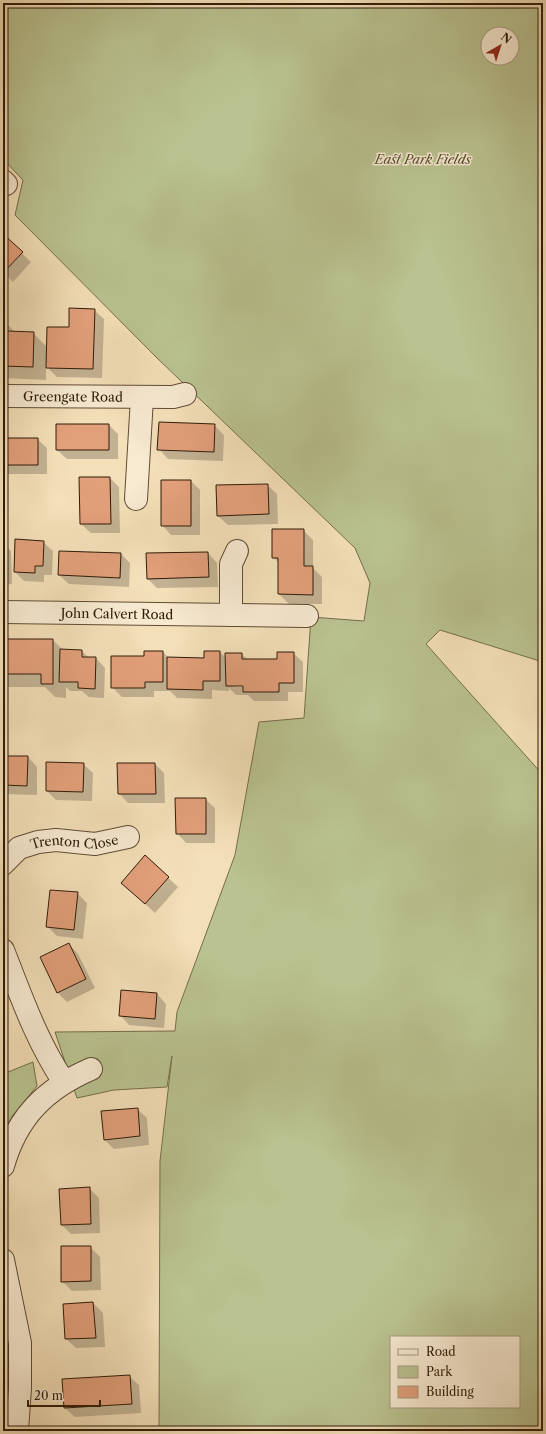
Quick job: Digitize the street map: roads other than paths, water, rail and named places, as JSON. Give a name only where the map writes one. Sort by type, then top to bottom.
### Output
[{"type":"street","name":"Greengate Road","points":[[3,396],[173,398],[185,394]]},
{"type":"street","name":"Greengate Road","points":[[136,499],[142,398]]},
{"type":"street","points":[[231,616],[231,564],[237,551]]},
{"type":"street","name":"John Calvert Road","points":[[3,612],[307,616]]},
{"type":"street","name":"Trenton Close","points":[[3,864],[19,848],[38,842],[56,840],[95,844],[128,837]]},
{"type":"street","points":[[3,950],[40,1042],[54,1068],[64,1082]]},
{"type":"street","points":[[3,1166],[14,1135],[29,1113],[42,1099],[64,1082],[91,1069]]},
{"type":"street","points":[[3,1260],[9,1319],[20,1343],[21,1365],[17,1431]]},
{"type":"park label","name":"East Park Fields","points":[[423,159]]}]
